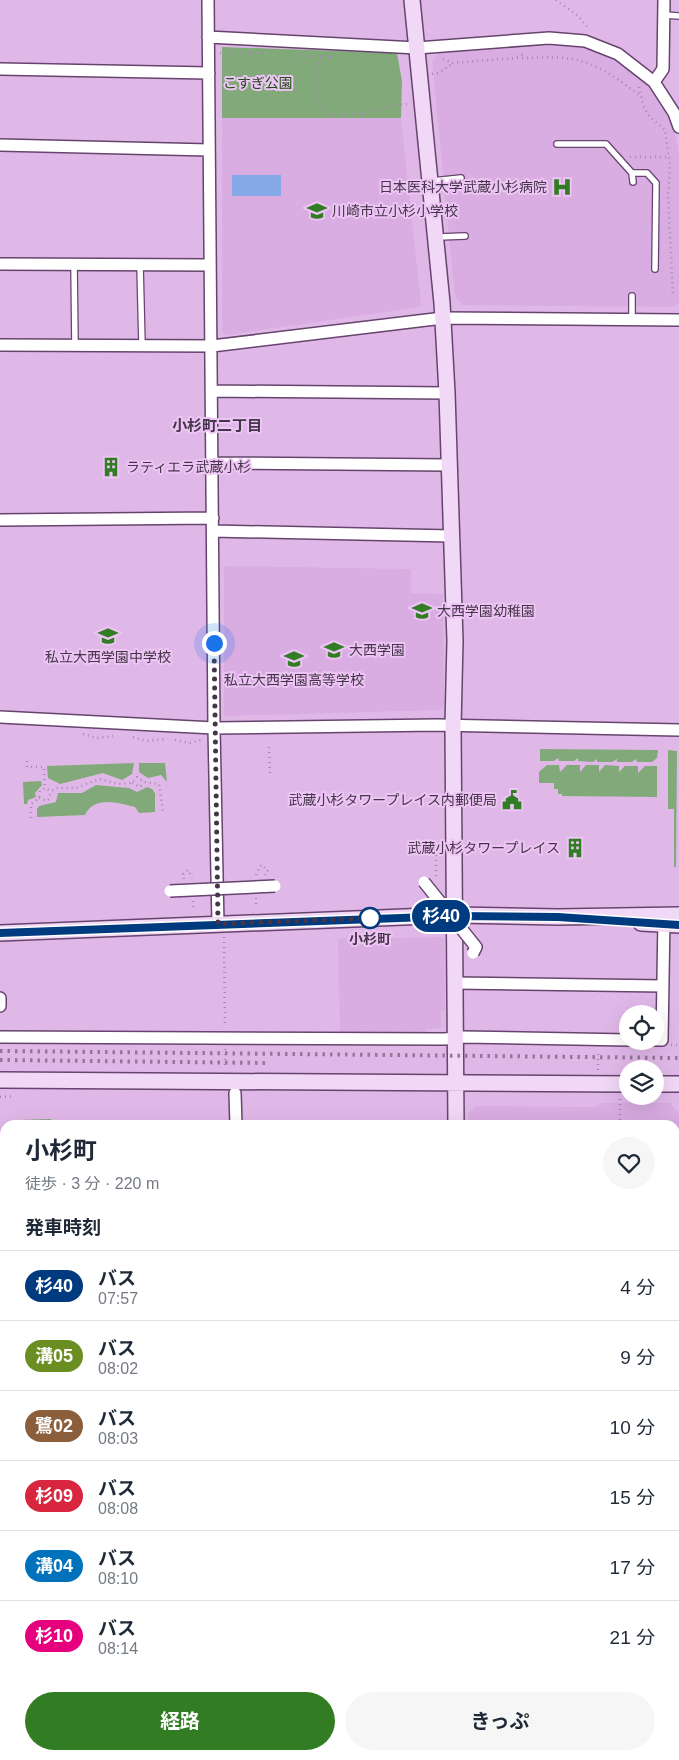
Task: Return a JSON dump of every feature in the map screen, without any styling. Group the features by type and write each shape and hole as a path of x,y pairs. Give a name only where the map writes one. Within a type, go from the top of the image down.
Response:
{"street":[{"path":"208,0 214,728 221,931"},
{"path":"412,0 436,237 447,393 455,641 453,726 453,1039 456,1120"},
{"path":"654,82 663,69 664,0"},
{"path":"208,37 417,48 570,38 600,46 618,54 654,82 677,112 679,127"},
{"path":"0,69 209,73"},
{"path":"0,145 209,150"},
{"path":"0,264 210,265"},
{"path":"0,345 212,346 443,318 679,320"},
{"path":"211,391 447,393"},
{"path":"212,462 448,465"},
{"path":"0,520 213,518"},
{"path":"213,531 452,536"},
{"path":"0,717 214,728 453,726 679,730"},
{"path":"424,882 430,895 475,944"},
{"path":"170,891 275,886"},
{"path":"0,933 221,931 454,916 671,920 663,986 663,1005"},
{"path":"454,982 663,986"},
{"path":"0,998 0,1006"},
{"path":"0,1037 453,1039 462,1037 619,1040"},
{"path":"0,1080 455,1083 619,1091"},
{"path":"664,1084 679,1084"},
{"path":"235,1093 236,1120"}],"lane":[{"path":"664,16 679,16"},
{"path":"557,144 606,144 632,173 633,182"},
{"path":"632,173 648,173 656,184 654,269"},
{"path":"430,181 461,178"},
{"path":"436,237 465,236"},
{"path":"74,264 75,346"},
{"path":"140,265 142,346"},
{"path":"632,296 632,320"}],"path":[{"path":"556,0 578,16 600,46"},
{"path":"514,58 530,52"},
{"path":"320,58 315,76 316,98 327,115 359,114 394,105 409,104"},
{"path":"438,58 453,63 514,58 559,58 585,62 617,78 642,97"},
{"path":"431,74 439,73 453,63"},
{"path":"635,81 641,90 643,105 649,116 665,130 669,158 668,196 673,296"},
{"path":"624,157 669,158"},
{"path":"269,747 270,776"},
{"path":"26,761 27,767 44,767 45,788"},
{"path":"132,783 137,777 144,782 159,784 163,812"},
{"path":"39,798 46,801 49,799 51,791 56,788 76,788 99,779 118,784 132,783 140,787 144,782"},
{"path":"45,788 51,791"},
{"path":"31,818 31,804 39,798 40,791 45,788"},
{"path":"221,931 225,1073"},
{"path":"598,1040 598,1068"},
{"path":"621,1120 622,1105"}],"shaded area":[{"name":"日本医科大学武蔵小杉病院","path":"562,45 592,50 622,63 652,89 665,110 675,133 679,154 679,302 674,307 463,305 455,297 432,61 439,53"},
{"name":"川崎市立小杉小学校","path":"222,118 401,118 420,307 227,335 222,333"},
{"name":"大西学園","path":"224,566 411,569 411,593 443,594 444,705 440,710 224,716"},
{"path":"444,937 445,1011 441,1011 441,1028 427,1029 427,1034 340,1034 338,939"},
{"path":"603,1103 664,1105 664,1103 670,1103 679,1113 679,1120 469,1120 468,1113 475,1106 593,1107"}],"green space":[{"name":"こすぎ公園","path":"222,47 397,53 402,81 401,118 222,118"},
{"path":"540,749 658,750 657,758 652,762 637,762 636,759 632,762 617,762 617,759 612,762 597,762 597,759 593,762 578,761 578,758 574,761 559,761 558,758 554,761 540,761"},
{"path":"668,750 677,751 676,867 674,867 674,809 668,809"},
{"path":"134,763 132,774 122,780 103,773 60,784 48,778 47,766"},
{"path":"139,763 165,763 167,782 161,775 148,778 139,772"},
{"path":"547,765 559,765 560,772 567,765 580,765 580,772 586,765 599,765 599,772 605,765 619,766 619,772 625,766 638,766 638,773 645,766 657,766 657,797 562,796 562,794 558,794 558,789 554,789 554,783 539,783 539,772"},
{"path":"41,781 42,785 35,793 36,797 28,800 27,804 24,804 23,782"},
{"path":"96,785 129,788 137,792 147,787 152,789 155,793 155,812 139,813 135,807 107,802 94,805 85,815 37,817 39,806 56,802 58,793 82,793"}],"water":[{"path":"232,175 281,175 281,196 232,196"}],"railway":[{"path":"0,1051 679,1058"},
{"path":"0,1060 267,1063"}],"bus line":[{"name":"杉40","path":"0,933 454,916 558,917 679,925"}],"place":[{"name":"日本医科大学武蔵小杉病院","path":"562,187"},
{"name":"川崎市立小杉小学校","path":"317,211"},
{"name":"ラティエラ武蔵小杉","path":"111,467"},
{"name":"大西学園幼稚園","path":"422,611"},
{"name":"私立大西学園中学校","path":"108,636"},
{"name":"大西学園","path":"334,650"},
{"name":"私立大西学園高等学校","path":"294,659"},
{"name":"武蔵小杉タワープレイス内郵便局","path":"512,800"},
{"name":"武蔵小杉タワープレイス","path":"575,848"},
{"name":"小杉町","path":"370,918"}],"district":[{"name":"小杉町二丁目","path":"217,426"}],"route":[{"path":"214,643 218,924 376,918 370,918"}]}
